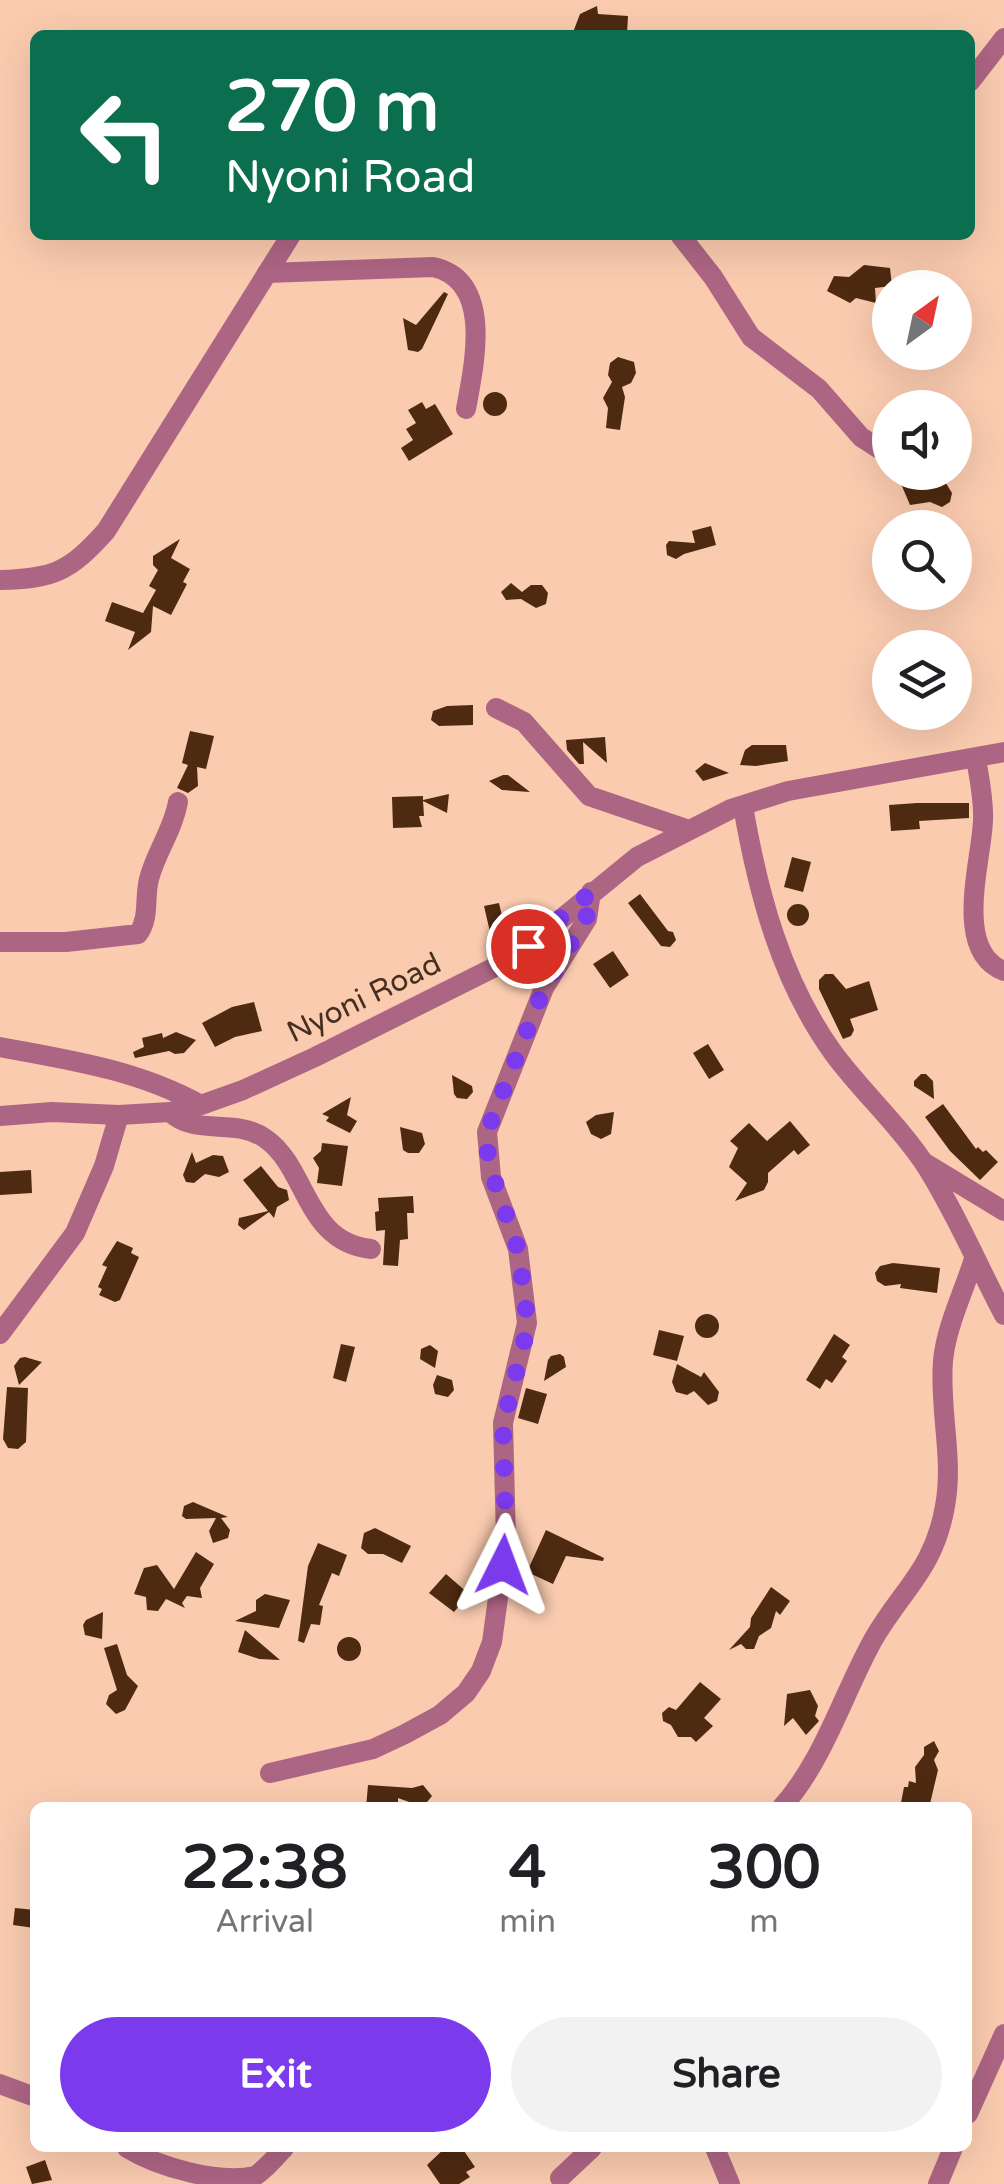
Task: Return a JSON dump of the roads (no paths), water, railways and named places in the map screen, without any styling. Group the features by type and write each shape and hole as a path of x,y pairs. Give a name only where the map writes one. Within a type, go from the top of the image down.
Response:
{"street":[{"path":"975,76 1004,38"},
{"path":"0,580 53,576 87,552 106,531 288,240"},
{"path":"684,240 713,276 751,337 819,389 872,444"},
{"path":"267,273 433,267 447,270 458,278 474,310 474,365 466,410"},
{"path":"496,708 524,722 589,796 688,830"},
{"name":"Nyoni Road","path":"0,1116 170,1112 243,1090 499,965 637,857 742,806 788,791 1004,752"},
{"path":"976,758 983,820 973,888 974,908 984,956 993,967 1004,971"},
{"path":"0,942 66,942 138,934 146,922 148,882 175,820 178,802"},
{"path":"742,806 758,883 798,994 834,1053 923,1162 1004,1314"},
{"path":"270,1773 373,1748 440,1715 466,1694 481,1672 492,1642 506,1540 503,1424 526,1323 518,1249 492,1177 487,1132 544,988 586,919 591,892"},
{"path":"0,1046 105,1067 160,1084 201,1104"},
{"path":"170,1112 185,1124 237,1126 267,1139 287,1163 326,1226 350,1244 371,1249"},
{"path":"0,1334 76,1233 104,1166 119,1116"},
{"path":"923,1162 1004,1211"},
{"path":"786,1802 812,1765 875,1637 925,1567 941,1527 949,1454 944,1357 974,1259"},
{"path":"972,2105 1004,2034"},
{"path":"0,2084 30,2095"},
{"path":"133,2152 158,2166 220,2182 254,2176 280,2152"},
{"path":"560,2178 588,2152"},
{"path":"717,2152 730,2184"},
{"path":"938,2184 951,2152"}]}
